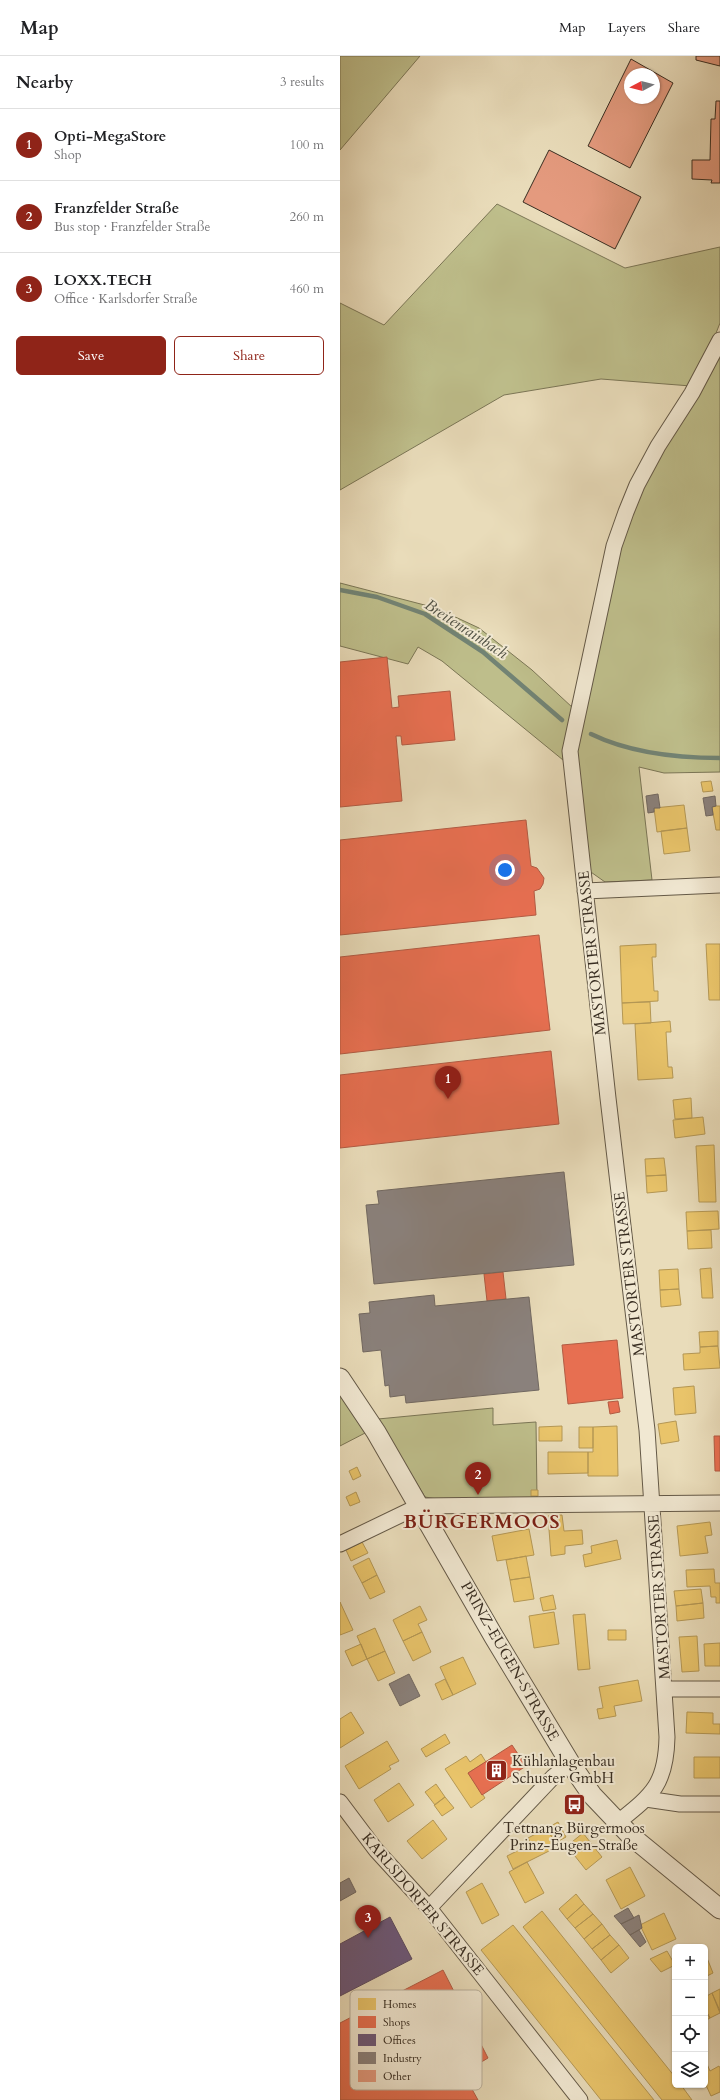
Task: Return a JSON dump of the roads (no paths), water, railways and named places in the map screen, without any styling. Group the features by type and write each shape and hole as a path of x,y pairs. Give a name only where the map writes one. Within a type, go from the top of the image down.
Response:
{"street":[{"name":"MASTORTER STRASSE","path":"617,1823 646,1799 658,1784 667,1759 665,1689 647,1430 570,756 571,743 614,546 626,512 637,485 658,446 692,393 720,340"},
{"path":"585,891 720,885"},
{"name":"PRINZ-EUGEN-STRASSE","path":"340,1378 376,1432 570,1763 592,1795 617,1823 720,1909"},
{"path":"340,1544 418,1506 653,1505 720,1503"},
{"path":"665,1689 720,1689"},
{"path":"429,1908 553,1776 570,1763"},
{"path":"646,1799 680,1804 720,1804"},
{"name":"KARLSDORFER STRASSE","path":"340,1802 376,1850 429,1908 580,2100"}],"waterway":[{"name":"Breitenrainbach","path":"340,590 377,597 425,614 483,652 562,720"},
{"name":"Breitenrainbach","path":"591,734 622,746 654,753 687,757 720,758"}],"place":[{"name":"Opti-MegaStore","path":"448,1099"},
{"name":"Franzfelder Straße","path":"478,1495"},
{"name":"Kühlanlagenbau Schuster GmbH","path":"497,1770"},
{"name":"Tettnang Bürgermoos Prinz-Eugen-Straße","path":"574,1805"},
{"name":"LOXX.TECH","path":"368,1938"}],"district":[{"name":"BÜRGERMOOS","path":"482,1522"}]}
